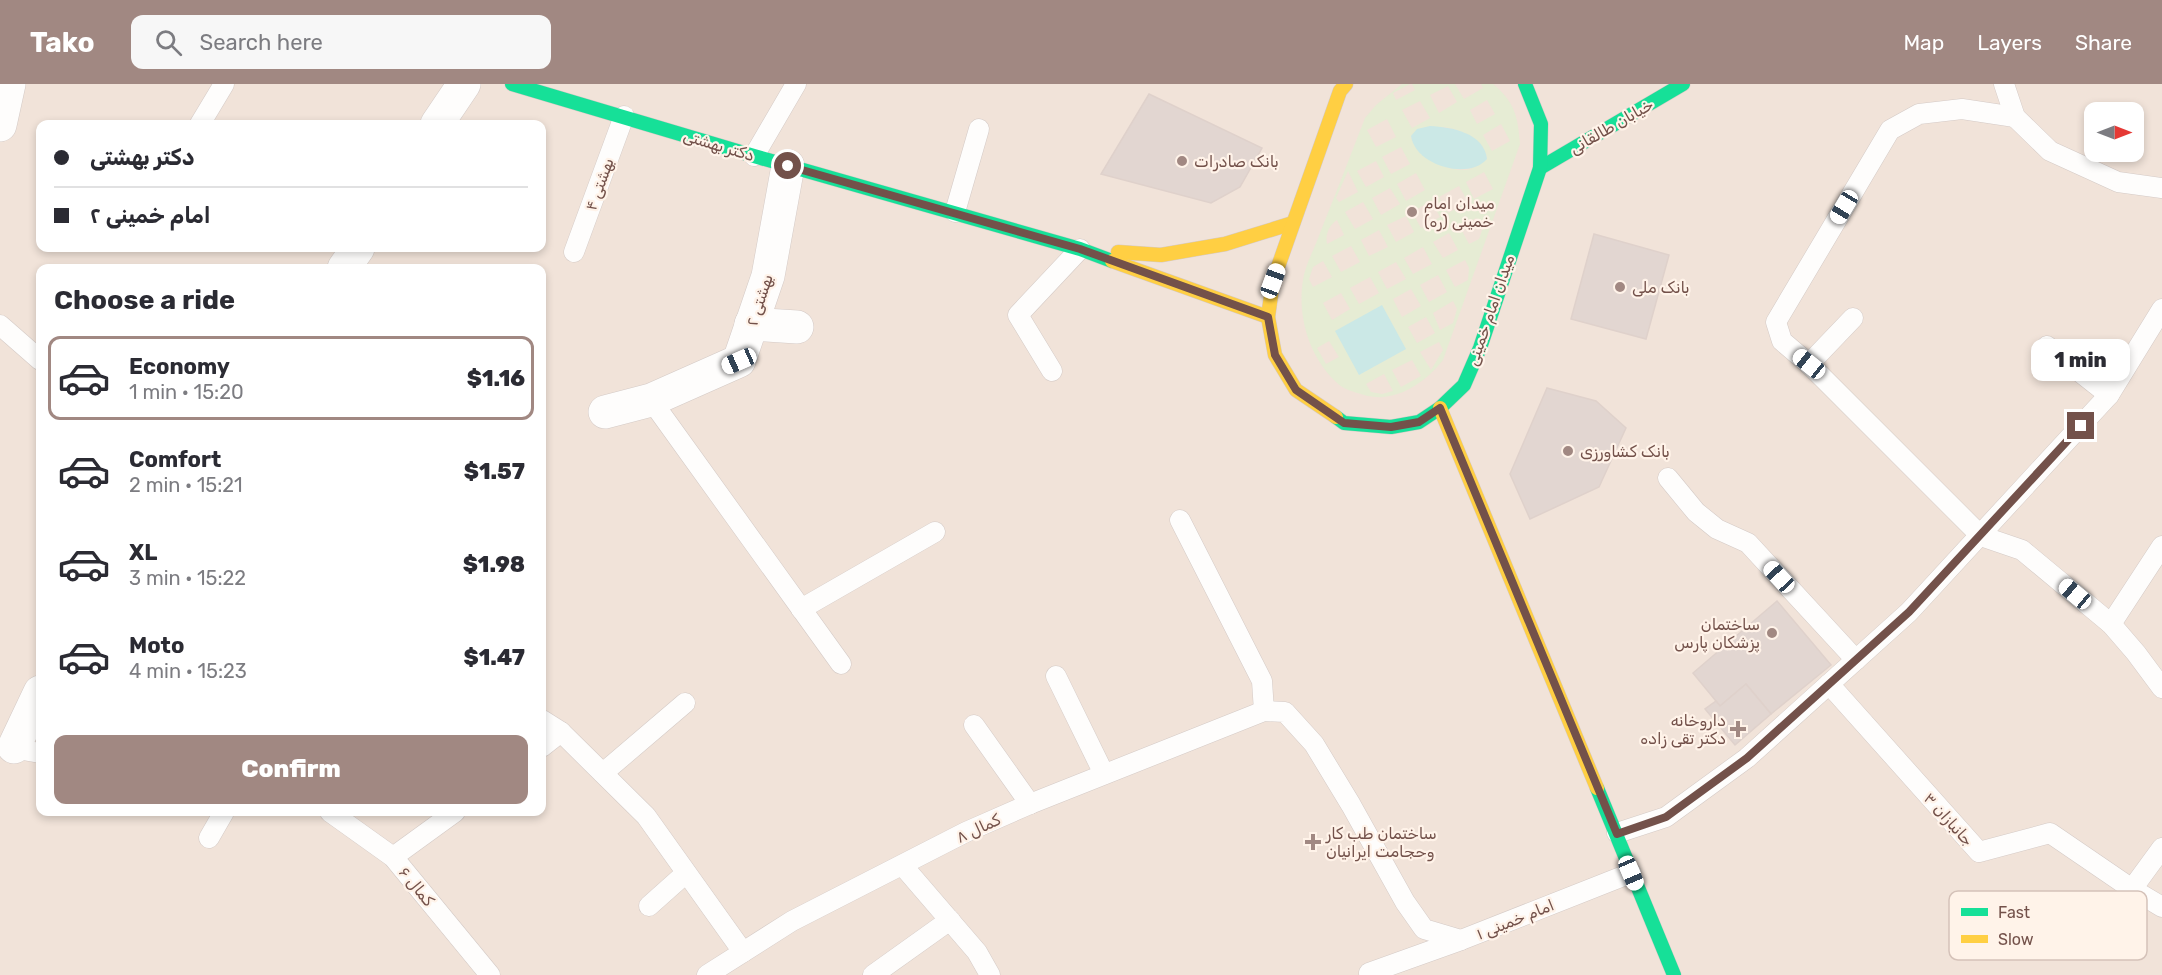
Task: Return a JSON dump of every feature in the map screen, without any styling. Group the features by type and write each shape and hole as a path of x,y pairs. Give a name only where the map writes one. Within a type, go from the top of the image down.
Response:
{"main road":[{"name":"دکتر بهشتی","path":"512,84 1080,249 1268,317"},
{"name":"میدان امام خمینی","path":"1343,86 1273,281 1268,317 1275,355 1296,390 1344,423 1391,427 1419,422 1440,408 1464,385 1480,348 1540,168 1541,124 1525,84"},
{"name":"خیابان طالقانی","path":"1540,168 1683,84"},
{"path":"1080,249 1161,255 1225,244 1293,223"},
{"path":"1440,408 1674,975"}],"street":[{"path":"0,124 9,84"},
{"path":"440,120 464,84"},
{"name":"بهشتی ۲","path":"605,412 651,400 739,361 768,276 788,166"},
{"path":"751,324 797,327"},
{"path":"18,749 36,703"}],"lane":[{"path":"202,120 224,84"},
{"path":"754,156 796,84"},
{"path":"2004,84 2015,117 2050,151 2118,182 2162,188"},
{"path":"2015,117 1962,109 1919,114 1890,130 1776,322 1782,341 1809,364 1981,536 2022,550 2111,624 2162,688"},
{"name":"بهشتی ۴","path":"574,252 624,116"},
{"path":"955,212 979,129"},
{"path":"1052,371 1018,315 1080,249"},
{"path":"1617,834 1666,817 1747,758 1909,612 2109,395 2162,309"},
{"path":"1809,364 1852,318"},
{"path":"0,325 36,356"},
{"path":"2047,346 2109,395"},
{"path":"651,400 841,664"},
{"path":"1668,478 1696,512 1717,529 1748,543 1856,660"},
{"path":"1180,520 1262,681 1264,711"},
{"path":"801,609 935,532"},
{"path":"2111,624 2162,546"},
{"path":"1056,676 1104,774"},
{"name":"جانبازان ۳","path":"1829,684 1979,852 2050,834 2132,890"},
{"path":"603,773 685,703"},
{"name":"کمال ۸","path":"707,975 792,921 966,832 1030,804 1264,711"},
{"name":"امام خمینی ۱","path":"1264,711 1285,712 1314,744 1405,902 1424,929 1461,940 1631,873"},
{"path":"546,723 561,732 646,816 742,952"},
{"path":"974,725 1030,804"},
{"path":"546,744 561,732"},
{"path":"208,838 222,816"},
{"name":"کمال ۶","path":"336,816 393,857 490,975"},
{"path":"393,857 449,816"},
{"path":"2132,890 2162,848"},
{"path":"903,866 977,952 990,975"},
{"path":"649,906 686,873"},
{"name":"جانبازان ۳","path":"2147,898 2162,907"},
{"path":"873,975 950,920"},
{"path":"1369,973 1461,940"}],"shaded area":[{"path":"0,84 2162,84 2162,975 0,975"}],"green space":[{"name":"میدان امام خمینی (ره)","path":"1402,84 1410,84 1393,93 1396,100 1415,90 1412,84 1455,84 1464,99 1483,88 1481,84 1493,84 1511,104 1518,126 1520,144 1443,360 1418,384 1387,397 1364,395 1338,384 1318,360 1312,348 1302,307 1304,274 1308,262 1365,118 1376,105","holes":["1448,86 1457,102 1439,113 1430,95","1487,100 1495,114 1477,124 1470,110","1420,101 1430,118 1412,128 1402,110","1387,119 1396,137 1376,147 1367,130","1501,124 1510,141 1492,151 1483,135","1444,127 1458,130 1477,141 1482,146 1487,159 1470,169 1462,170 1443,166 1426,157 1411,136","1401,147 1410,164 1391,174 1382,157","1376,161 1384,177 1366,187 1357,171","1348,171 1358,192 1339,202 1336,198","1484,172 1493,189 1474,199 1466,182","1416,173 1425,190 1406,201 1397,184","1459,186 1468,202 1448,213 1439,197","1390,188 1400,204 1381,215 1372,198","1431,201 1440,217 1421,228 1412,212","1363,202 1373,219 1355,229 1345,212","1406,216 1414,232 1396,242 1387,225","1476,218 1484,225 1479,239 1469,244 1460,227","1337,220 1344,235 1327,244 1328,230","1379,230 1388,247 1369,256 1361,240","1449,233 1458,250 1443,258 1433,242","1351,246 1360,262 1341,272 1332,256","1423,247 1432,264 1413,274 1404,258","1465,260 1469,268 1468,280 1455,287 1446,270","1323,261 1332,277 1313,287 1309,279 1313,267","1396,262 1406,279 1387,289 1378,272","1438,275 1447,292 1429,302 1420,285","1370,277 1379,293 1359,304 1350,288","1411,289 1421,306 1402,317 1393,299","1341,293 1350,309 1332,320 1323,303","1453,301 1457,309 1453,323 1440,330 1433,313","1426,317 1435,333 1417,343 1408,327","1329,341 1339,357 1326,364 1317,348","1439,342 1443,350 1431,370 1420,352","1412,360 1421,376 1401,387 1392,370","1384,374 1393,391 1382,394 1371,392 1366,384"]}],"water":[{"path":"1430,126 1457,130 1473,137 1485,150 1487,159 1478,166 1468,169 1443,167 1432,162 1422,155 1411,136 1417,129"},
{"path":"1382,305 1406,349 1359,375 1335,331"}],"building":[{"name":"بانک صادرات","path":"1149,94 1262,148 1240,187 1211,203 1101,174"},
{"name":"بانک ملی","path":"1594,234 1669,255 1646,339 1571,319"},
{"name":"بانک کشاورزی","path":"1547,388 1596,401 1626,428 1599,487 1530,519 1510,474"},
{"name":"ساختمان پزشکان پارس","path":"1777,601 1831,665 1771,714 1746,684 1720,706 1693,673"},
{"name":"داروخانه دکتر تقی زاده","path":"1746,684 1771,714 1735,745 1705,709 1716,701 1720,706"}],"traffic: fast":[{"path":"512,84 1080,249 1112,261"},
{"path":"1336,417 1344,423 1391,427 1419,422 1440,408 1464,385 1480,348 1540,168 1541,124 1525,84"},
{"path":"1540,168 1683,84"},
{"path":"1597,788 1674,975"}],"traffic: slow":[{"path":"1336,417 1296,390 1275,355 1268,317 1273,281 1340,91 1346,84"},
{"path":"1118,252 1161,255 1225,244 1293,223"},
{"path":"1112,261 1268,317"},
{"path":"1440,408 1597,788"}],"place":[{"name":"بانک صادرات","path":"1182,161"},
{"name":"میدان امام خمینی (ره)","path":"1412,212"},
{"name":"بانک ملی","path":"1620,287"},
{"name":"بانک کشاورزی","path":"1568,451"},
{"name":"ساختمان پزشکان پارس","path":"1772,633"},
{"name":"داروخانه دکتر تقی زاده","path":"1738,729"},
{"name":"ساختمان طب کار و‌حجامت ایرانیان","path":"1313,842"}],"route":[{"path":"788,166 1080,249 1268,317 1275,355 1296,390 1344,423 1391,427 1419,422 1440,408 1617,834 1666,817 1747,758 1909,612 2081,426"}]}
